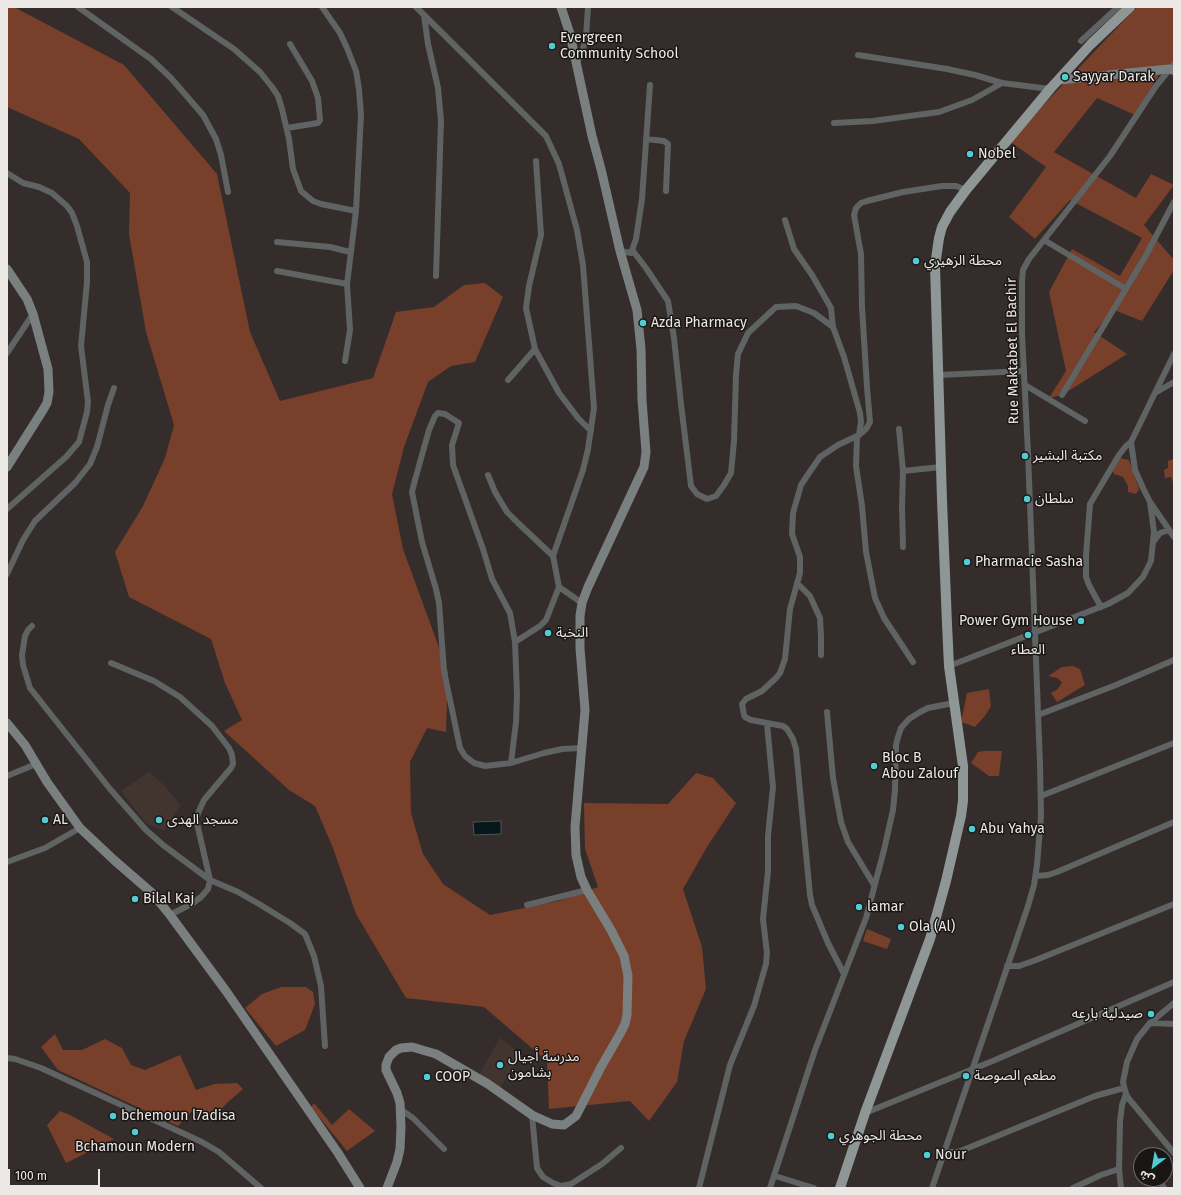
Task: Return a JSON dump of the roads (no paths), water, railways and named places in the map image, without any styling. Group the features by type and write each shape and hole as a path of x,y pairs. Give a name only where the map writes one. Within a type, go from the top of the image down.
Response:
{"main road":[{"path":"840,1188 865,1113 928,946 942,900 959,828 963,801 964,784 960,742 949,666 941,467 935,266 942,227 950,212 966,190 1050,89 1091,44 1130,7"}],"street":[{"path":"78,7 151,59 171,78 202,115 216,139 222,160 228,192"},
{"path":"172,7 234,49 260,72 278,96 287,128 293,169 301,191 313,201 321,204 356,211"},
{"path":"322,7 340,33 347,48 356,71 359,89 361,122 356,211 346,284 350,330 345,361"},
{"path":"416,7 546,136 559,164 577,230 583,265 594,408 591,430 583,470 553,556 559,587 546,620 540,626 515,642"},
{"path":"386,1187 397,1162 400,1149 400,1109 397,1093 386,1070 389,1057 396,1050 406,1047 436,1054 488,1084 532,1115 545,1121 564,1125 576,1116 625,1024 629,1007 627,967 624,956 612,930 587,890 579,867 575,838 575,812 585,710 579,626 582,603 607,546 637,485 646,458 639,325 637,310 620,251 592,136 577,62 566,18 561,7"},
{"path":"577,62 582,53 586,37 588,7"},
{"path":"1091,44 1081,41 1118,7"},
{"path":"424,15 428,44 438,88 440,114 441,138 436,276"},
{"path":"287,128 318,123 320,120 318,98 312,81 290,44"},
{"path":"858,55 947,69 1002,83 1050,89"},
{"path":"1059,80 1172,68"},
{"name":"Rue Maktabet El Bachir","path":"932,1188 1028,906 1036,876 1041,796 1022,333 1022,281 1024,270 1029,258 1110,156 1156,86 1172,68"},
{"path":"834,123 873,121 939,112 972,100 1002,83"},
{"path":"620,251 631,254 636,239 642,199 650,84"},
{"path":"646,139 664,141 668,144 666,191"},
{"path":"536,162 541,235 529,286 526,308 535,349 559,393 578,418 591,430"},
{"path":"7,173 23,183 39,187 52,193 67,206 72,213 77,226 87,262 87,282 81,346 88,402 87,412 79,442 66,457 7,509"},
{"path":"844,974 828,944 812,905 796,748 787,729 778,725 768,724 744,716 742,704 746,699 762,691 780,673 785,659 790,609 801,564 792,534 792,520 801,485 820,458 838,445 858,436 866,429 870,422 866,387 861,254 854,215 856,208 861,203 903,192 942,186 956,186 966,190"},
{"path":"1062,395 1145,257 1174,202"},
{"path":"785,220 794,249 812,275 831,308 833,327 844,357 860,413 861,422 858,436 856,466 862,506 866,552 875,598 884,618 913,662"},
{"path":"1044,240 1126,289"},
{"path":"277,242 330,247 350,252"},
{"path":"633,251 668,301 674,338 691,486 697,494 707,499 716,496 730,473 734,441 738,354 748,333 776,308 796,306 814,313 833,327"},
{"path":"7,269 27,299 33,314 48,369 49,392 47,403 7,467"},
{"path":"277,271 346,284"},
{"path":"7,353 33,314"},
{"path":"508,380 535,349"},
{"path":"1101,607 1086,577 1090,504 1119,454 1131,442 1174,354"},
{"path":"939,375 1024,371"},
{"path":"1155,393 1174,382"},
{"path":"1025,385 1084,421"},
{"path":"7,574 23,540 35,521 75,483 90,464 97,447 114,388"},
{"path":"511,764 516,722 517,695 515,642 510,613 492,579 453,465 452,445 459,423 445,414 438,413 435,416 429,430 412,492 422,542 439,603 444,671 457,740 460,748 465,756 474,763 485,766 511,764 544,753 562,749 581,748"},
{"path":"899,429 902,471 903,547"},
{"path":"1131,442 1135,470 1150,502 1174,537"},
{"path":"902,471 941,467"},
{"path":"488,475 495,492 507,512 553,556"},
{"path":"949,666 1101,607 1128,593 1138,584 1149,566 1154,541 1154,526 1150,502"},
{"path":"1154,541 1160,533 1169,530"},
{"path":"797,583 810,596 820,618 820,655"},
{"path":"559,587 582,603"},
{"path":"32,626 25,636 22,655 24,673 30,688 110,789 146,830 163,845 210,880 238,892 281,917 305,934 314,956 321,986 325,1046"},
{"path":"1038,715 1116,685 1174,660"},
{"path":"112,664 154,681 180,697 212,726 229,748 232,755 231,768 204,800 198,811 196,819 210,880 208,889 201,897 170,915"},
{"path":"770,1188 815,1050 866,918 893,810 896,745 902,728 909,719 928,708 954,703"},
{"path":"827,712 833,778 841,822 848,842 874,885"},
{"path":"7,723 16,732 47,782 80,828 152,893 170,915 235,1003 338,1153 360,1188"},
{"path":"698,1188 728,1071 754,1006 766,964 767,953 763,919 768,871 768,836 774,787 768,724"},
{"path":"1041,796 1174,742"},
{"path":"7,776 36,764"},
{"path":"1036,876 1048,875 1057,872 1174,822"},
{"path":"7,862 45,848 80,828"},
{"path":"527,905 587,890"},
{"path":"1007,966 1019,966 1036,960 1174,904"},
{"path":"865,1113 972,1070 1174,982"},
{"path":"1121,1188 1119,1169 1122,1105 1125,1091 1124,1076 1132,1050 1141,1033 1150,1023 1174,1004"},
{"path":"1150,1023 1174,1024"},
{"path":"7,1058 15,1059 41,1068 202,1142 219,1152 261,1188"},
{"path":"945,1152 957,1152 968,1148 1095,1096 1125,1091"},
{"path":"1125,1091 1133,1105 1174,1153"},
{"path":"400,1109 413,1118 444,1149"},
{"path":"532,1115 537,1168 543,1177 552,1183 561,1186 571,1184 602,1164 621,1148"},
{"path":"1073,1188 1106,1173 1119,1169"},
{"path":"775,1176 814,1188"}],"place":[{"name":"Evergreen Community School","path":"552,46"},
{"name":"Sayyar Darak","path":"1065,77"},
{"name":"Nobel","path":"970,154"},
{"name":"محطة الزهيري","path":"916,261"},
{"name":"Azda Pharmacy","path":"643,323"},
{"name":"مكتبة البشير","path":"1025,456"},
{"name":"سلطان","path":"1027,499"},
{"name":"Pharmacie Sasha","path":"967,562"},
{"name":"Power Gym House","path":"1081,621"},
{"name":"النخبة","path":"548,633"},
{"name":"العطاء","path":"1028,635"},
{"name":"Bloc B Abou Zalouf","path":"874,766"},
{"name":"AL","path":"45,820"},
{"name":"مسجد الهدى","path":"159,820"},
{"name":"Abu Yahya","path":"972,829"},
{"name":"Bilal Kaj","path":"135,899"},
{"name":"lamar","path":"859,907"},
{"name":"Ola (Al)","path":"901,927"},
{"name":"صيدلية بارعه","path":"1151,1014"},
{"name":"مدرسة أجيال بشامون","path":"500,1065"},
{"name":"مطعم الصوصة","path":"966,1076"},
{"name":"COOP","path":"427,1077"},
{"name":"bchemoun l7adisa","path":"113,1116"},
{"name":"Bchamoun Modern","path":"135,1132"},
{"name":"محطة الجوهري","path":"831,1136"},
{"name":"Nour","path":"927,1155"}]}
